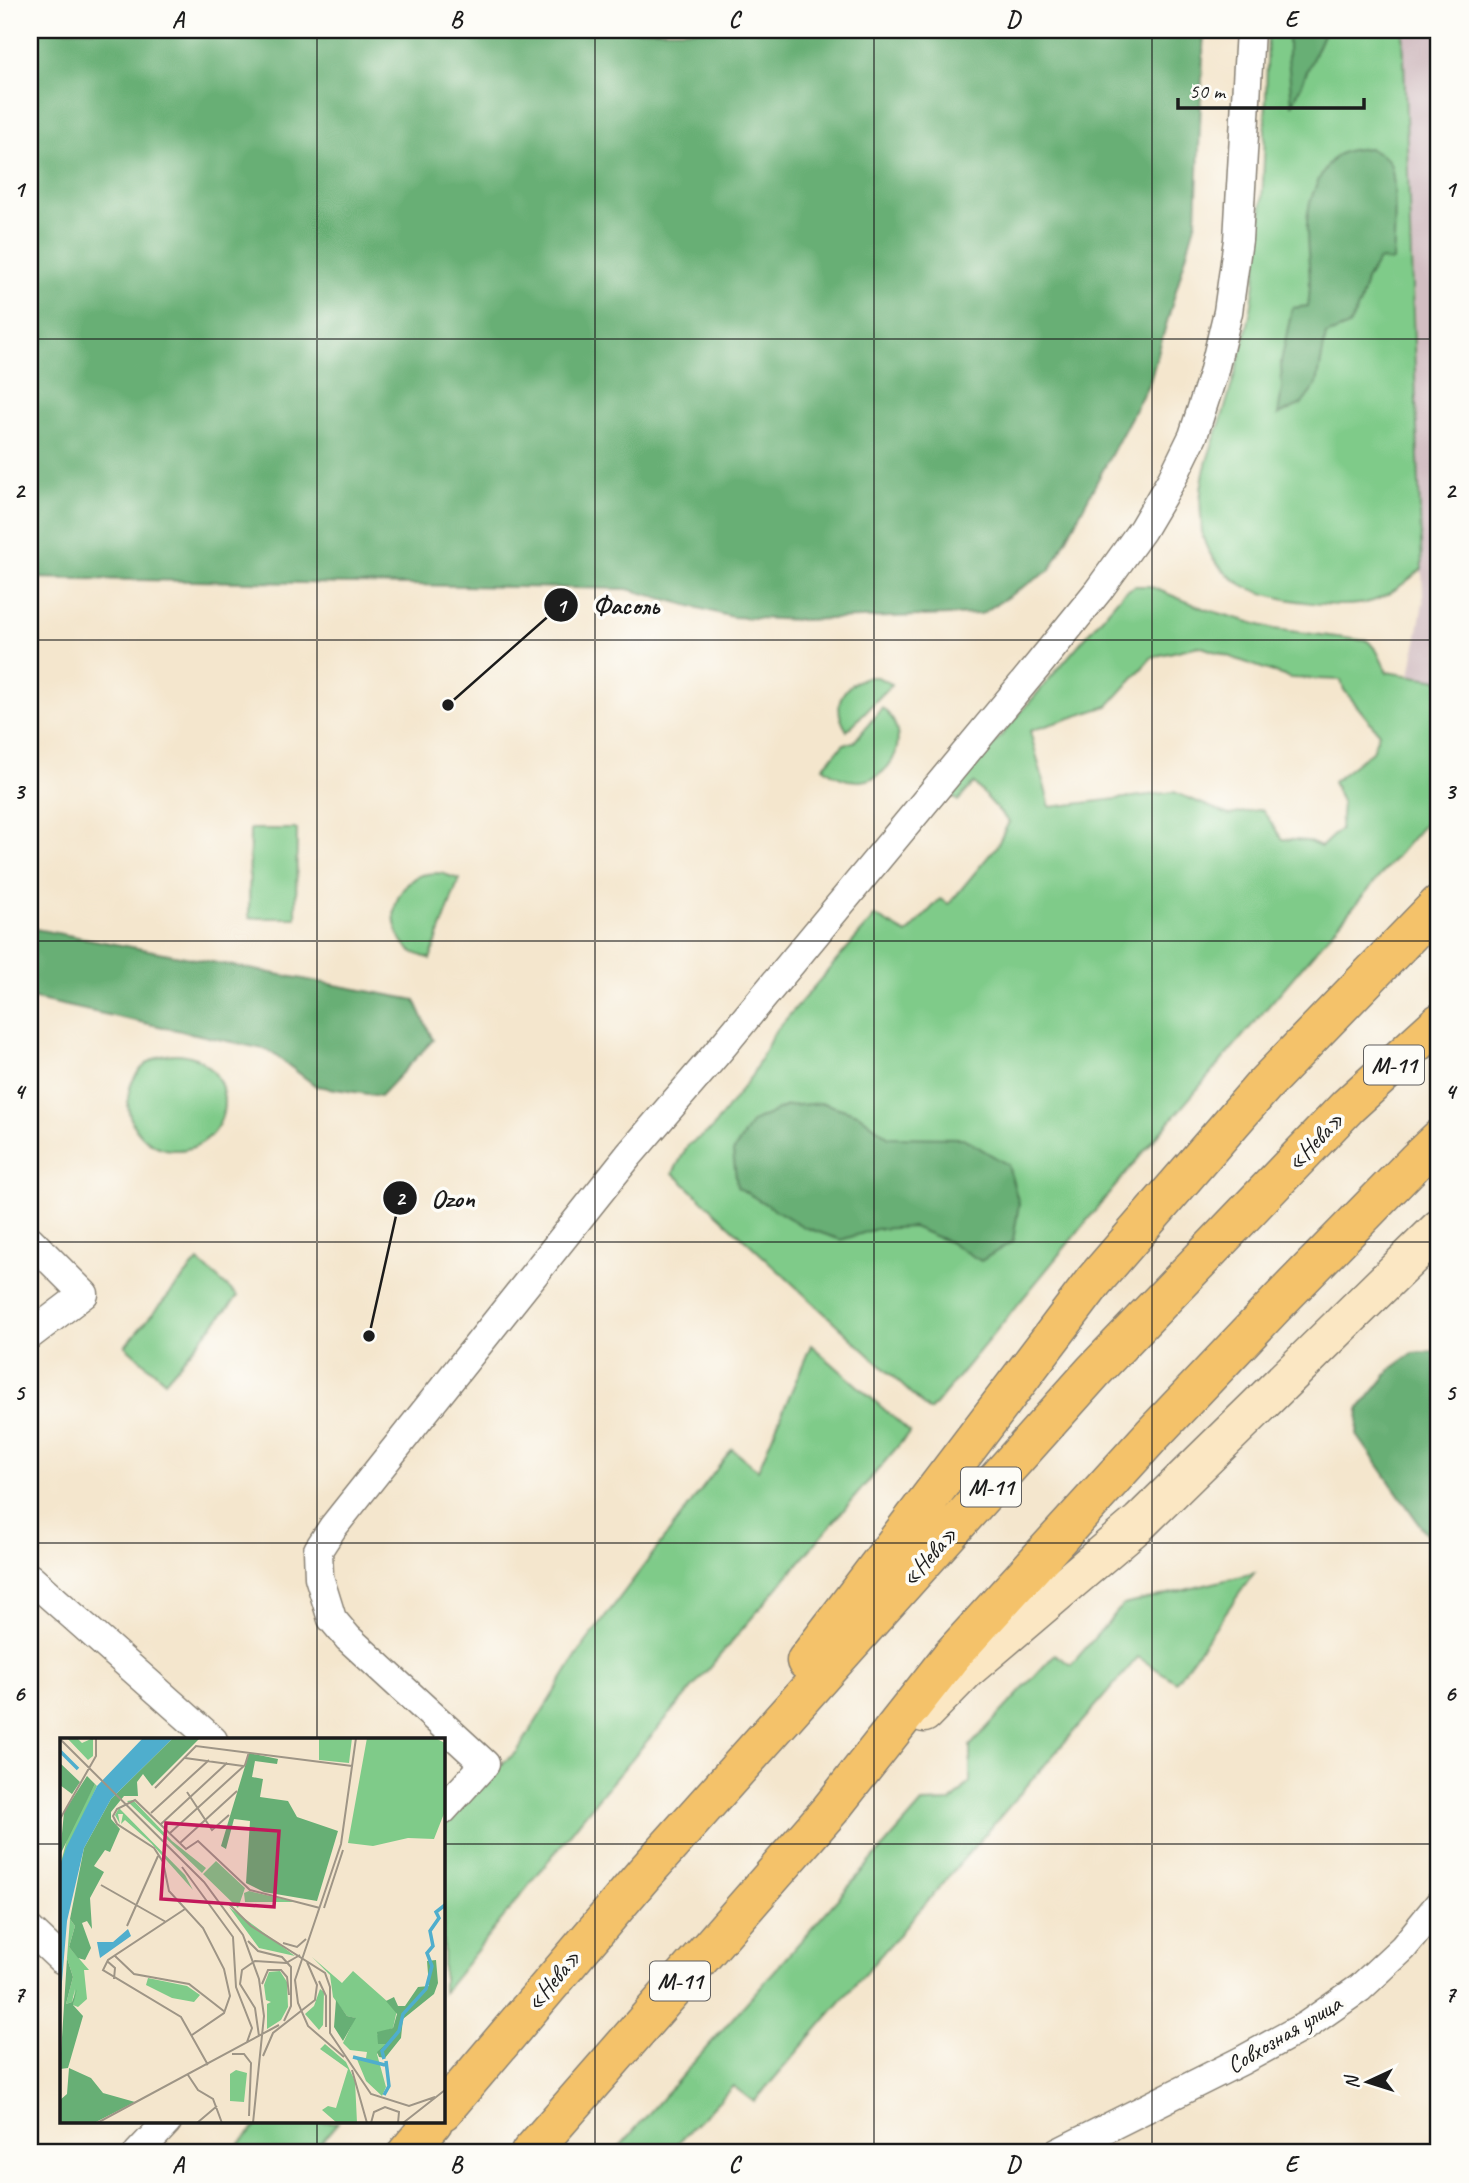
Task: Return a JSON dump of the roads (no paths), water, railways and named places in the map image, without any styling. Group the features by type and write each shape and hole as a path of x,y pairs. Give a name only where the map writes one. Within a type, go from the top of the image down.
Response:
{"highway":[{"path":"643,1875 1094,1282 1264,1085 1439,904"},
{"name":"«Нева»","path":"444,2110 643,1875 1093,1372 1348,1106 1439,1023"},
{"name":"М-11","path":"530,2153 830,1810 952,1654 1153,1434 1439,1139"},
{"path":"407,2153 431,2124"}],"street":[{"path":"444,1809 485,1764 348,1638 332,1619 319,1577 318,1550 333,1527 629,1155 717,1054 1040,664 1142,530 1193,436 1213,374 1228,312 1238,240 1250,30"},
{"path":"830,1810 966,1670 1140,1522 1439,1229"},
{"path":"30,1240 84,1294 30,1335"},
{"path":"30,1578 210,1738"},
{"name":"Совхозная улица","path":"1057,2153 1241,2062 1307,2025 1360,1988 1394,1956 1439,1904"},
{"path":"30,1930 60,1958"},
{"path":"138,2153 165,2124"}],"place":[{"name":"Фасоль","path":"448,705"},
{"name":"Ozon","path":"369,1336"}]}
